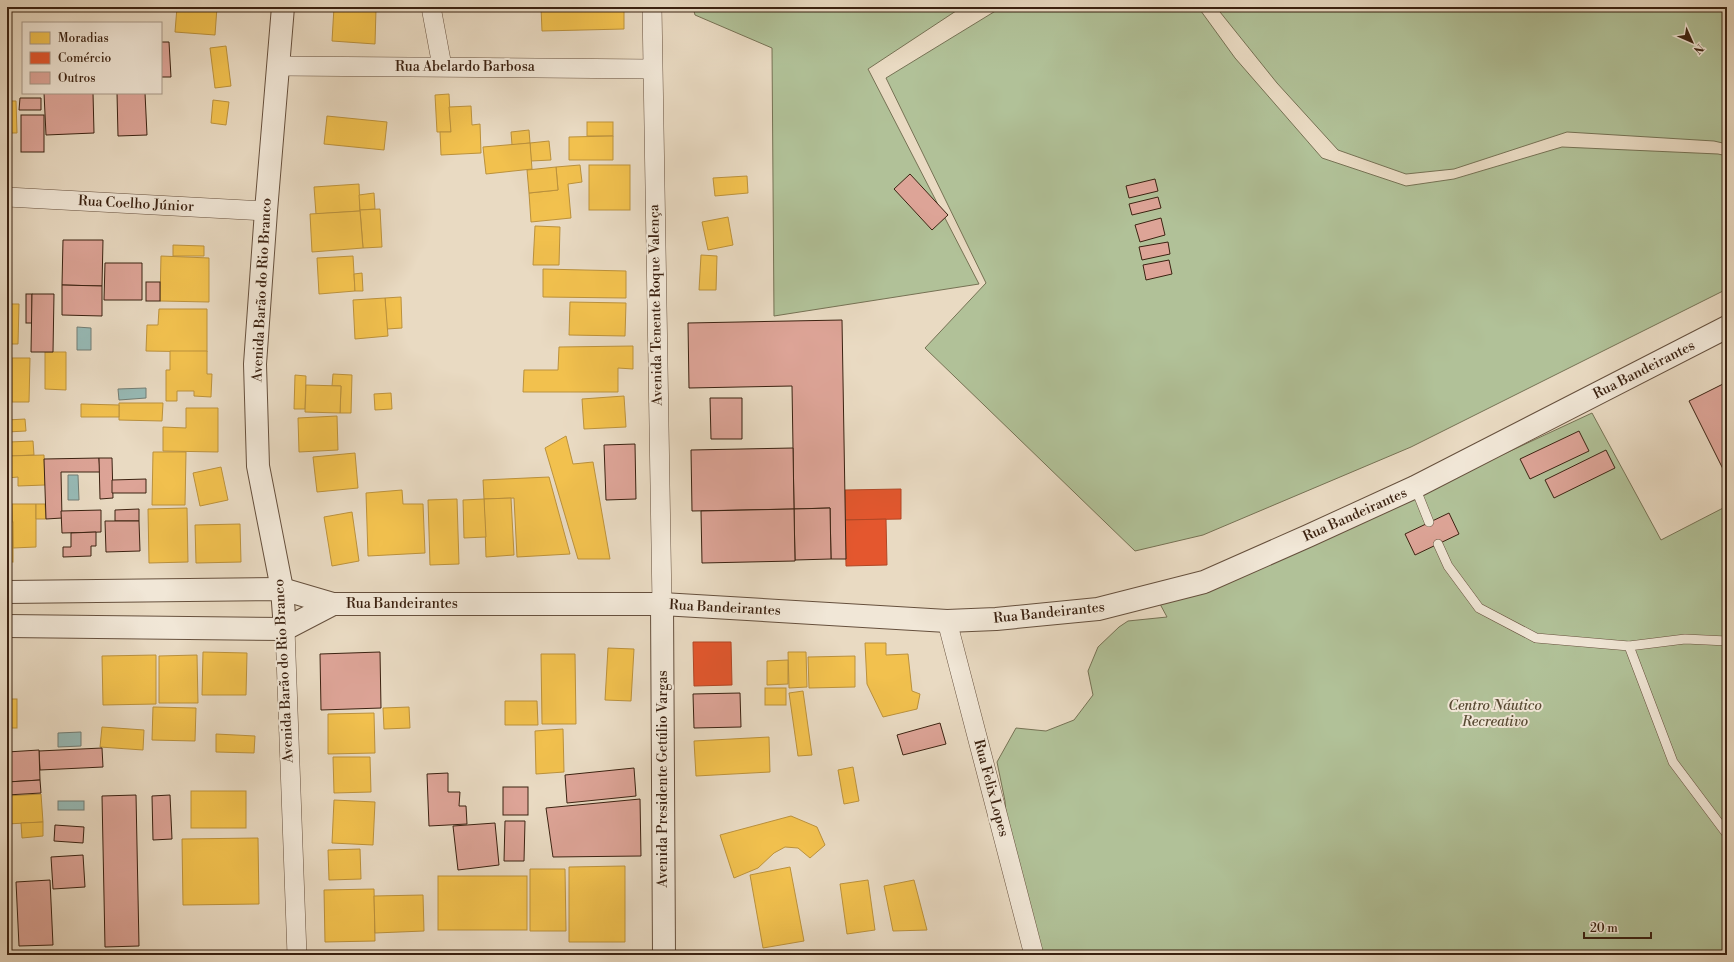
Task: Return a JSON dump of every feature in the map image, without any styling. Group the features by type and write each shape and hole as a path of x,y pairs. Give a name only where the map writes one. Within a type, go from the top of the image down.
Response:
{"street":[{"name":"Avenida Barão do Rio Branco","path":"283,7 255,364 258,466 282,589 285,629 296,955"},
{"path":"431,7 442,66"},
{"name":"Avenida Tenente Roque Valença","path":"652,7 662,604"},
{"name":"Rua Abelardo Barbosa","path":"278,66 652,68"},
{"name":"Rua Coelho Júnior","path":"7,197 266,211"},
{"name":"Rua Bandeirantes","path":"7,592 282,589 333,604 662,604 947,621 996,619 1098,610 1204,582 1415,488 1727,327"},
{"name":"Rua Bandeirantes","path":"7,626 285,629 333,604"},
{"name":"Avenida Presidente Getúlio Vargas","path":"662,604 664,955"},
{"name":"Rua Felix Lopes","path":"947,621 1034,955"}],"lane":[{"path":"1415,488 1429,522"},
{"path":"1438,544 1448,566 1479,608 1536,638 1629,646 1685,639 1727,641"},
{"path":"1629,646 1673,762 1727,834"}],"green space":[{"path":"693,7 962,7 868,69 979,284 774,316 772,48 695,15"},
{"path":"1002,7 1198,7 1235,58 1322,158 1406,186 1454,179 1562,147 1718,154 1727,156 1727,289 1411,447 1203,535 1135,551 925,348 986,283 886,78"},
{"path":"1216,7 1727,7 1727,144 1714,141 1567,132 1454,169 1406,174 1338,150 1277,83"},
{"name":"Centro Náutico Recreativo","path":"1592,413 1661,540 1727,506 1727,955 1043,955 1007,826 1005,801 997,762 1016,728 1046,731 1074,720 1093,695 1088,671 1098,647 1119,627 1128,621 1167,617 1160,604 1289,554"}],"water":[{"path":"77,327 91,328 91,350 77,350"},
{"path":"146,388 146,398 119,400 118,389"},
{"path":"68,475 78,475 79,500 68,500"},
{"path":"81,732 81,746 58,747 58,733"},
{"path":"58,801 84,801 84,810 58,810"}],"building: Moradias":[{"path":"177,7 217,7 215,35 175,32"},
{"path":"334,7 376,9 375,44 332,41"},
{"path":"541,7 624,7 624,29 542,31"},
{"path":"226,46 231,86 215,88 210,48"},
{"path":"449,94 451,132 437,132 435,95"},
{"path":"213,100 229,102 226,125 211,123"},
{"path":"7,101 16,101 17,133 7,133"},
{"path":"471,106 472,125 480,124 481,153 441,155 440,132 451,132 449,107"},
{"path":"327,116 387,122 384,150 324,144"},
{"path":"587,122 613,122 613,136 587,136"},
{"path":"529,130 530,143 512,145 511,132"},
{"path":"613,136 613,160 569,160 569,137"},
{"path":"549,141 551,160 531,161 530,143"},
{"path":"530,143 532,169 486,174 483,147"},
{"path":"580,165 582,182 568,184 571,218 531,222 529,193 558,190 556,167"},
{"path":"589,165 630,165 630,210 589,210"},
{"path":"556,167 558,190 529,193 527,170"},
{"path":"747,176 748,193 715,196 713,178"},
{"path":"359,184 360,211 316,214 314,187"},
{"path":"374,193 375,209 360,210 359,195"},
{"path":"380,209 382,247 363,248 360,210"},
{"path":"360,211 363,248 312,252 310,214"},
{"path":"728,217 733,245 708,250 702,222"},
{"path":"535,226 560,227 559,265 533,265"},
{"path":"173,245 204,246 204,256 173,256"},
{"path":"701,255 717,256 716,290 699,290"},
{"path":"161,256 209,258 209,302 160,301"},
{"path":"353,256 355,291 319,294 317,258"},
{"path":"543,269 626,271 626,298 543,297"},
{"path":"362,273 363,291 355,291 354,274"},
{"path":"401,297 402,328 387,329 385,298"},
{"path":"385,298 388,336 355,339 353,300"},
{"path":"570,302 626,303 625,336 569,335"},
{"path":"7,304 19,304 18,344 7,344"},
{"path":"159,309 207,309 207,352 146,351 147,325 158,325"},
{"path":"633,346 633,369 618,368 618,392 523,392 524,370 558,370 559,347"},
{"path":"170,351 207,351 207,374 212,374 211,397 194,396 194,391 177,391 177,401 166,401 166,370 170,370"},
{"path":"45,352 66,352 66,390 45,389"},
{"path":"12,358 30,358 29,402 12,402"},
{"path":"333,374 352,375 351,413 340,413 341,386 332,386"},
{"path":"295,375 306,376 305,409 294,409"},
{"path":"306,385 341,386 340,413 305,412"},
{"path":"391,393 392,409 375,410 374,394"},
{"path":"624,396 626,427 584,429 582,399"},
{"path":"119,403 163,403 162,421 119,420"},
{"path":"81,404 119,405 119,417 81,417"},
{"path":"186,408 218,408 218,452 163,451 163,427 186,428"},
{"path":"337,416 338,450 299,452 298,418"},
{"path":"25,419 26,431 7,432 7,420"},
{"path":"566,436 573,464 593,462 610,559 578,559 545,448"},
{"path":"33,441 34,455 9,456 9,442"},
{"path":"153,452 186,452 185,505 152,505"},
{"path":"355,453 358,488 317,492 313,457"},
{"path":"44,455 45,485 18,486 18,477 7,478 7,456"},
{"path":"221,467 228,500 200,506 193,473"},
{"path":"549,477 570,554 517,557 514,498 484,499 483,480"},
{"path":"402,490 403,504 423,504 425,553 368,556 366,493"},
{"path":"511,498 514,555 486,557 484,499"},
{"path":"457,499 459,564 430,565 428,500"},
{"path":"484,499 486,537 464,538 463,500"},
{"path":"12,504 13,522 7,522 7,505"},
{"path":"12,504 36,504 36,547 13,548"},
{"path":"36,504 45,504 46,519 36,519"},
{"path":"187,508 188,562 149,563 148,509"},
{"path":"352,512 359,561 332,566 324,517"},
{"path":"7,522 13,522 13,562 7,562"},
{"path":"240,524 241,562 196,563 195,525"},
{"path":"865,643 886,643 886,655 908,654 912,691 920,694 917,709 883,717 867,684"},
{"path":"608,648 634,649 631,701 605,700"},
{"path":"203,652 247,653 246,695 202,695"},
{"path":"788,652 806,652 807,687 789,688"},
{"path":"541,654 575,654 576,724 542,724"},
{"path":"156,655 156,704 103,705 102,656"},
{"path":"197,655 198,703 159,703 159,656"},
{"path":"855,656 855,687 809,688 808,657"},
{"path":"788,660 788,684 767,685 767,661"},
{"path":"765,688 786,688 786,705 765,705"},
{"path":"803,691 812,755 798,756 789,693"},
{"path":"7,699 17,699 17,728 7,728"},
{"path":"505,701 537,701 538,725 505,725"},
{"path":"153,707 196,708 195,741 152,740"},
{"path":"409,707 410,728 384,729 383,708"},
{"path":"374,713 375,753 328,754 328,714"},
{"path":"102,727 144,730 143,750 100,747"},
{"path":"563,729 564,772 536,774 535,731"},
{"path":"216,734 255,736 254,753 216,752"},
{"path":"769,737 770,772 696,776 694,741"},
{"path":"333,757 370,757 371,792 334,793"},
{"path":"853,767 859,801 844,804 838,770"},
{"path":"191,791 246,791 246,828 191,828"},
{"path":"41,794 43,822 7,824 7,796"},
{"path":"334,800 375,802 373,845 332,843"},
{"path":"791,816 817,827 825,845 810,858 798,848 785,847 774,853 758,868 734,878 720,835"},
{"path":"43,822 43,836 22,838 21,823"},
{"path":"258,838 259,904 183,905 182,839"},
{"path":"360,849 361,879 329,880 328,850"},
{"path":"625,866 625,942 569,942 569,867"},
{"path":"790,867 804,941 763,948 750,875"},
{"path":"530,869 565,869 566,931 530,931"},
{"path":"438,876 527,876 527,930 438,930"},
{"path":"868,880 875,930 847,934 840,884"},
{"path":"914,880 927,930 893,931 884,886"},
{"path":"374,889 375,941 325,942 324,890"},
{"path":"423,895 424,931 375,933 374,896"}],"building: Comércio":[{"path":"901,489 901,519 845,520 845,490"},
{"path":"886,519 887,565 846,566 845,520"},
{"path":"693,642 731,642 732,685 694,686"}],"building: Outros":[{"path":"162,42 169,42 171,77 162,77"},
{"path":"44,94 93,94 94,133 46,135"},
{"path":"117,94 145,94 147,135 118,136"},
{"path":"20,98 41,98 41,110 19,110"},
{"path":"21,115 44,115 44,152 21,152"},
{"path":"910,174 948,215 932,230 894,189"},
{"path":"1155,179 1158,191 1129,198 1126,186"},
{"path":"1158,197 1161,208 1132,215 1129,204"},
{"path":"1161,218 1165,235 1140,242 1135,225"},
{"path":"63,240 103,240 102,286 62,285"},
{"path":"1168,242 1170,254 1142,260 1139,247"},
{"path":"1169,260 1172,274 1146,280 1143,265"},
{"path":"105,263 142,263 142,300 104,300"},
{"path":"146,282 160,282 160,301 146,301"},
{"path":"62,285 102,286 102,316 62,315"},
{"path":"26,294 32,294 32,323 26,323"},
{"path":"32,294 54,294 53,352 31,352"},
{"path":"842,320 846,559 831,559 830,508 794,509 792,386 689,388 688,323"},
{"path":"1727,382 1727,477 1689,401"},
{"path":"710,398 742,398 742,439 711,439"},
{"path":"1579,431 1589,451 1530,479 1520,459"},
{"path":"635,444 636,499 606,500 604,445"},
{"path":"793,448 794,509 692,511 691,450"},
{"path":"1606,450 1615,468 1554,498 1545,480"},
{"path":"99,458 100,472 61,472 62,518 46,519 44,459"},
{"path":"99,458 112,458 113,498 100,499"},
{"path":"146,479 146,493 112,493 112,480"},
{"path":"830,508 831,559 795,560 794,509"},
{"path":"139,509 139,521 115,521 115,510"},
{"path":"794,509 795,561 702,563 701,511"},
{"path":"101,510 101,532 62,533 61,511"},
{"path":"1449,513 1459,534 1415,555 1405,534"},
{"path":"105,521 139,521 140,551 106,552"},
{"path":"96,532 96,546 91,546 91,556 63,557 63,547 71,547 71,533"},
{"path":"380,652 381,708 321,710 320,654"},
{"path":"740,693 741,727 694,728 693,694"},
{"path":"940,723 946,744 903,755 897,735"},
{"path":"102,748 103,767 40,770 39,751"},
{"path":"39,750 40,780 7,782 7,752"},
{"path":"634,768 636,796 567,803 565,775"},
{"path":"448,773 448,792 460,792 459,806 466,806 467,824 429,826 427,774"},
{"path":"40,780 41,793 7,795 7,782"},
{"path":"503,787 528,787 528,815 503,815"},
{"path":"136,795 139,946 105,947 102,796"},
{"path":"170,795 172,839 153,840 152,796"},
{"path":"640,799 641,856 553,857 546,808"},
{"path":"505,821 525,821 524,861 504,861"},
{"path":"495,823 499,865 458,870 453,826"},
{"path":"55,825 84,827 83,843 54,841"},
{"path":"83,855 85,887 53,889 51,857"},
{"path":"50,880 53,945 19,946 16,882"}]}
